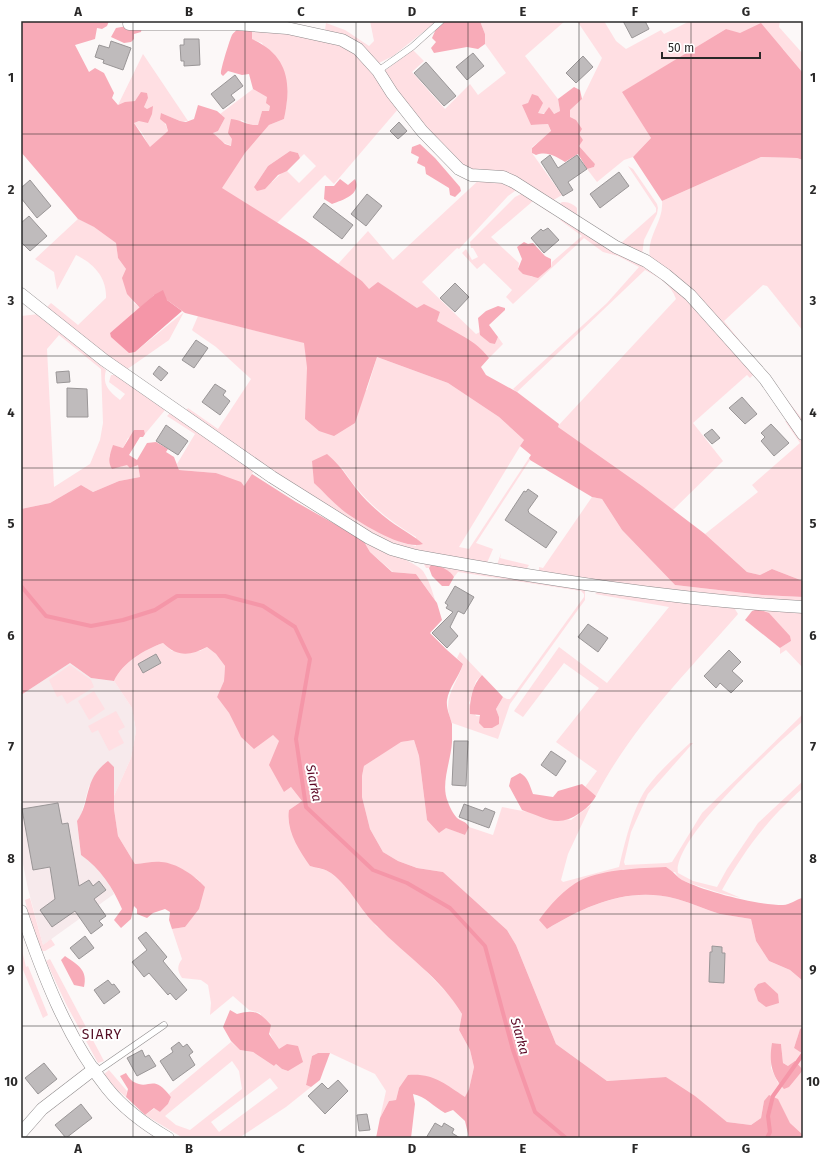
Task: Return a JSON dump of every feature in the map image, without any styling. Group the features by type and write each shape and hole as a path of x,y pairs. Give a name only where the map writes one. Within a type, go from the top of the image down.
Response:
{"street":[{"path":"129,24 236,24 287,28 342,40 358,49 378,71 392,93 418,126 459,169 470,175 503,177 514,182 616,247 646,261 690,295 761,374 803,434"},
{"path":"21,294 112,366 272,477 369,538 391,549 416,556 475,567 594,586 755,604 803,607"},
{"path":"21,911 43,973 80,1047 95,1071 107,1089 124,1106 153,1129 168,1138"},
{"path":"21,1133 42,1109 85,1074 95,1071"}],"lane":[{"path":"378,71 412,47 441,21"},
{"path":"95,1071 164,1025"}],"shaded area":[{"path":"21,21 109,21 107,26 102,29 97,28 95,39 75,45 89,72 95,68 104,73 114,93 112,98 118,105 125,102 135,101 141,92 147,93 148,98 144,107 147,109 153,106 152,114 148,123 139,121 134,123 150,147 168,131 166,124 160,119 161,113 186,122 194,119 198,105 217,111 225,118 218,131 213,133 225,144 231,146 232,139 228,133 231,119 251,125 258,125 262,111 269,111 270,106 266,103 267,97 253,89 249,74 242,75 228,71 223,76 221,74 225,55 233,34 239,28 252,29 252,39 273,53 280,62 284,72 287,82 287,94 284,119 269,125 245,153 222,188 305,240 362,281 369,289 378,282 417,308 424,304 440,312 437,321 478,346 489,358 481,367 486,375 517,392 559,424 558,427 642,486 705,534 747,572 760,575 772,569 803,581 803,597 762,595 675,585 622,530 602,499 592,497 530,460 529,458 531,455 520,446 524,440 499,417 448,383 377,357 355,423 334,436 319,431 305,419 307,368 304,343 185,313 167,300 154,295 140,308 127,294 122,278 126,269 118,258 116,243 94,227 78,219 21,152"},
{"path":"370,21 437,21 393,56 375,65 359,48 297,25 325,30 326,23 345,30 369,46 374,41"},
{"path":"446,21 480,21 485,34 485,44 478,49 467,47 434,53 431,48 436,42 432,38 436,29"},
{"path":"480,21 565,21 525,56 558,99 560,111 554,114 538,113 532,95 528,103 531,125 548,124 551,132 532,147 532,153 562,195 552,201 519,182 471,172 427,132 383,72 413,50 424,61 412,72 445,109 470,84 478,95 506,73 485,44 485,34"},
{"path":"577,21 604,21 616,41 626,49 661,30 664,34 690,21 780,21 779,27 803,54 803,73 783,49 726,29 623,92 651,138 633,157 624,160 597,182 587,169 594,167 595,164 579,146 579,134 570,117 570,110 582,99 602,58"},
{"path":"761,23 803,73 803,160 797,158 761,157 662,201 633,157 651,138 622,92 726,29 740,33"},
{"path":"127,26 142,27 141,32 134,34 134,39 131,42 124,43 111,37 116,28"},
{"path":"252,29 308,35 337,42 358,54 369,66 399,108 334,184 325,175 277,223 221,188 245,153 269,125 284,119 287,103 287,85 262,43 251,39","holes":["290,151 298,153 300,158 304,154 316,166 299,183 287,171 284,171 272,182 254,187 268,166"]},
{"path":"143,54 188,121 180,121 161,113 168,131 150,148 142,133 134,123 139,121 147,109 144,107 148,98 118,105"},
{"path":"574,87 580,90 582,99 570,110 570,117 576,120 582,129 579,134 583,140 579,146 595,164 594,167 587,169 578,154 565,162 551,155 536,155 532,153 532,148 551,131 548,124 531,125 522,105 528,103 532,94 538,96 543,103 538,113 544,114 549,107 554,114 560,111 558,99"},
{"path":"253,89 267,96 270,106 269,111 262,111 258,126 253,126 241,120 232,139 232,146 226,144 216,137 213,132 218,131 225,118 220,114"},
{"path":"420,144 435,158 460,187 461,191 455,197 450,195 449,188 426,174 425,167 417,163 419,157 411,153 412,147"},
{"path":"290,151 298,153 300,158 287,171 278,175 265,189 257,191 254,187 268,166"},
{"path":"761,157 797,158 803,160 803,331 767,286 763,285 724,321 803,420 803,429 650,258 650,243 662,209 662,201"},
{"path":"628,166 633,169 657,204 658,208 657,214 644,240 642,255 620,244 656,212 656,208"},
{"path":"340,179 348,185 355,179 356,189 346,199 332,204 324,199 325,186 334,186"},
{"path":"480,179 493,180 519,188 508,196 459,249 457,248 422,282 476,334 480,332 480,335 495,344 498,337 503,344 489,358 484,352 437,321 440,312 417,308 399,296 369,290 362,281 338,264 368,231 393,260"},
{"path":"525,192 552,209 550,213 533,201 491,237 519,263 518,269 532,277 551,267 552,262 582,236 560,220 564,218 637,262 684,295 755,373 750,378 747,375 693,423 723,461 673,510 557,427 676,299 671,289 655,275 645,270 517,392 513,389 607,303 639,267 618,256 603,252 584,238 513,304 506,297 512,290 484,263 477,269 462,253 466,249 472,260 478,257 473,248 471,248 470,242 515,197"},
{"path":"562,202 570,203 577,208 577,217 558,205"},
{"path":"78,219 94,227 116,243 118,258 126,269 134,303 140,308 110,333 135,352 184,312 169,340 126,370 46,308 51,303 78,325 106,298 106,290 98,272 82,258 76,255 57,290 54,272 35,259"},
{"path":"524,242 528,244 533,243 545,256 551,259 551,267 538,278 523,274 518,269 522,259 517,247"},
{"path":"163,290 167,300 182,311 135,352 129,353 111,337 110,333 154,295"},
{"path":"498,306 505,308 505,310 489,325 498,337 495,344 490,343 480,335 478,318 486,311"},
{"path":"39,314 106,370 105,380 107,387 120,400 125,394 109,382 111,375 115,375 165,410 145,434 144,430 128,438 123,448 113,446 109,457 120,467 127,464 138,465 140,477 119,481 93,492 81,485 50,503 21,509 21,316","holes":["59,335 101,369 103,423 100,440 90,464 54,487 47,349"]},
{"path":"198,316 305,343 307,368 367,390 377,357 448,383 499,417 524,440 459,547 469,549 529,458 530,460 476,543 493,549 487,563 412,550 388,542 369,533 185,412 188,408 218,429 251,379 216,347 192,330","holes":["340,465 365,497 383,514 416,537 416,546 403,543 375,530"]},
{"path":"170,413 255,469 244,486 216,473 179,470 177,464 195,434 167,416"},
{"path":"785,421 791,422 803,439 803,581 772,569 760,575 747,572 705,534 758,492 752,485 800,443"},
{"path":"134,430 144,430 145,434 143,437 140,437 129,455 137,460 147,443 156,442 168,449 166,452 174,457 179,470 216,473 241,482 244,486 252,474 296,502 363,540 370,552 392,572 416,574 437,603 442,620 430,633 463,664 447,700 452,724 452,742 445,781 446,795 453,813 469,827 465,835 446,828 439,833 427,820 419,756 414,740 401,742 364,766 362,776 362,797 370,829 383,852 398,861 417,868 443,872 507,930 516,945 556,1044 607,1081 666,1077 695,1096 727,1122 751,1125 761,1118 764,1101 769,1095 778,1099 790,1123 802,1134 803,1138 469,1138 465,1121 453,1110 445,1113 425,1099 413,1094 415,1104 411,1138 376,1138 380,1118 389,1101 396,1100 399,1088 408,1075 425,1076 439,1080 465,1097 469,1089 474,1067 470,1050 459,1030 462,1014 444,989 388,937 365,913 350,892 338,879 327,870 310,866 294,840 289,825 289,810 302,801 291,787 284,792 269,765 279,741 273,735 254,749 241,737 229,713 217,697 224,681 225,666 216,654 207,647 195,652 184,654 179,653 168,648 163,643 149,649 128,662 114,681 91,678 70,663 21,695 21,509 50,503 81,485 93,492 119,481 140,477 138,465 130,468 127,465 112,469 110,463 113,445 123,448"},
{"path":"327,454 339,465 361,495 372,506 390,521 423,544 415,545 405,543 383,535 352,517 333,502 314,483 312,461"},
{"path":"592,497 602,499 622,530 675,585 762,595 803,597 803,604 539,573 539,567 543,568"},
{"path":"363,540 419,567 427,578 435,600 416,574 393,572 370,552"},
{"path":"501,553 500,558 529,565 525,571 497,565"},
{"path":"423,562 585,590 585,600 510,704 498,739 452,723 448,706 451,693 463,664 457,658 460,652 482,675 476,681 469,703 476,716 499,717 496,709 503,697 510,699 514,694 584,597 584,594 581,591 458,572 454,577 450,572 441,567 431,565 429,568 426,568"},
{"path":"431,565 444,568 452,574 454,577 449,586 442,586 432,576 429,568"},
{"path":"601,589 733,606 738,614 661,701 643,724 610,771 596,796 585,787 597,771 556,742 599,688 564,663 523,717 514,711 559,647 607,683 669,607 595,594"},
{"path":"758,609 803,612 803,668 786,650 780,654 780,648 791,641"},
{"path":"758,609 769,613 790,636 791,641 780,648 745,620 752,611"},
{"path":"163,643 172,651 200,651 207,647 216,654 225,666 224,681 217,697 229,713 241,737 273,735 279,741 284,792 291,787 302,801 289,810 310,866 329,871 351,891 376,926 418,963 452,998 462,1014 459,1030 470,1050 474,1067 469,1089 465,1098 441,1083 427,1082 399,1088 396,1100 389,1101 380,1118 386,1091 375,1074 330,1053 318,1053 312,1056 306,1085 311,1087 286,1107 239,1138 183,1138 145,1115 155,1108 160,1112 168,1104 171,1097 169,1094 231,1042 240,1050 253,1052 274,1066 276,1064 282,1069 288,1071 260,1013 249,1010 233,996 210,1015 211,1003 208,985 201,980 182,978 180,975 178,968 182,959 172,929 185,927 200,881 176,866 170,864 135,864 118,836 114,809 114,796 131,758 136,731 132,708 114,681 128,662","holes":["232,1061 239,1071 242,1089 190,1130 176,1125 165,1116","270,1078 278,1088 219,1132 211,1122"]},
{"path":"70,663 91,678 114,681 132,708 136,731 131,758 114,796 114,767 89,786 81,815 77,821 81,855 91,862 108,881 114,894 43,945 28,889 21,854 21,695"},
{"path":"70,665 91,680 94,687 67,704 62,695 57,697 49,680"},
{"path":"482,675 503,697 496,709 499,717 499,724 492,728 484,728 479,723 480,715 470,714 472,693 476,683"},
{"path":"94,691 105,709 89,720 78,701"},
{"path":"116,711 125,727 118,731 124,743 109,751 98,730 92,733 88,726"},
{"path":"803,714 803,721 750,770 708,816 691,838 681,858 678,873 693,881 717,887 727,869 758,823 803,781 803,788 758,835 722,890 741,898 680,880 675,872 623,869 547,929 578,912 609,900 626,896 642,895 677,899 720,914 751,919 756,941 769,961 790,970 803,981 803,1027 800,1029 794,1048 803,1054 803,1135 790,1123 778,1100 764,1101 761,1118 751,1125 727,1122 666,1077 607,1081 556,1044 516,945 507,930 443,872 417,868 398,861 383,852 370,829 362,797 362,776 364,766 400,742 414,740 419,756 427,820 465,835 469,827 493,835 502,807 571,820 591,805 568,854 561,880 563,882 619,867 630,827 641,797 656,777 690,743 693,743 648,794 631,832 624,862 625,865 672,862 702,813","holes":["772,1043 781,1044 783,1063 788,1066 778,1083 771,1068"]},
{"path":"108,761 114,767 114,809 118,836 135,864 158,862 167,863 179,867 196,878 205,887 199,909 185,927 172,929 169,920 170,912 165,909 153,913 147,918 137,914 137,909 134,906 131,919 121,928 114,920 122,909 114,894 100,872 81,855 77,821 95,775"},
{"path":"520,773 527,779 533,794 553,797 558,791 582,784 596,796 588,807 573,817 559,821 545,819 522,810 509,786 511,778"},
{"path":"666,867 680,879 692,885 746,900 783,905 803,898 803,981 790,970 769,961 756,941 751,919 720,914 677,899 642,895 625,896 609,900 577,912 547,929 539,920 558,898 575,883 581,880 612,871"},
{"path":"30,898 43,945 51,939 55,945 45,951 40,951 35,942 25,900"},
{"path":"21,946 26,967 28,966 48,1015 43,1018 21,965"},
{"path":"65,956 81,968 85,976 84,987 74,985 61,960"},
{"path":"50,959 104,1061 98,1063 66,1004 46,961"},
{"path":"765,982 778,994 779,1003 766,1007 758,1001 754,989 758,984"},
{"path":"230,1010 237,1014 253,1012 260,1014 271,1025 269,1034 279,1049 287,1044 298,1046 303,1062 288,1071 282,1069 276,1064 274,1066 253,1052 240,1050 231,1041 223,1027"},
{"path":"803,1027 803,1054 794,1048 800,1029"},
{"path":"772,1043 781,1044 783,1063 788,1066 795,1061 803,1070 789,1087 784,1089 776,1078 772,1068"},
{"path":"318,1053 330,1053 320,1080 311,1087 306,1085 312,1056"},
{"path":"109,1070 127,1091 126,1097 115,1088 104,1074"},
{"path":"126,1073 132,1081 139,1084 159,1085 171,1097 168,1104 160,1112 154,1108 145,1115 126,1097 128,1089 120,1076"}],"building":[{"path":"623,21 645,21 649,29 632,38"},
{"path":"184,39 199,39 200,65 184,66 184,61 181,61 180,45 184,45"},
{"path":"111,41 131,48 123,70 103,63 104,60 95,57 99,45 109,48"},
{"path":"473,53 484,66 467,80 456,67"},
{"path":"583,56 593,67 576,83 566,73"},
{"path":"426,62 456,96 444,106 414,73"},
{"path":"235,75 243,86 231,95 235,100 223,109 211,94"},
{"path":"399,122 407,131 398,139 390,131"},
{"path":"550,155 558,168 577,155 587,169 568,182 573,190 563,196 541,162"},
{"path":"619,172 629,186 600,208 590,194"},
{"path":"30,180 51,206 37,218 21,198 21,188"},
{"path":"367,194 382,206 366,226 351,214"},
{"path":"324,203 353,225 342,239 313,217"},
{"path":"29,216 47,236 30,251 21,242 21,223"},
{"path":"548,228 559,240 544,253 531,238 541,229 543,231"},
{"path":"455,283 469,297 455,312 440,298"},
{"path":"196,340 208,348 194,368 182,360"},
{"path":"159,366 168,373 161,381 153,374"},
{"path":"69,371 70,382 57,383 56,372"},
{"path":"215,384 226,391 223,395 230,401 220,415 202,402"},
{"path":"67,388 87,389 88,417 67,417"},
{"path":"742,397 757,414 745,424 729,408"},
{"path":"771,424 789,443 774,456 761,441 765,437 761,433"},
{"path":"166,425 188,441 178,455 156,441"},
{"path":"712,429 720,438 712,444 704,435"},
{"path":"528,489 538,496 528,510 529,513 557,532 546,548 505,520 524,491 526,492"},
{"path":"455,586 474,597 464,614 458,611 450,627 458,636 447,648 432,633 453,612 446,608 448,605 445,603"},
{"path":"588,624 608,638 598,652 578,637"},
{"path":"729,650 741,662 732,671 743,681 731,693 720,683 716,688 704,676"},
{"path":"156,654 161,663 143,673 138,664"},
{"path":"454,741 468,741 466,786 452,785"},
{"path":"551,751 566,761 556,776 541,765"},
{"path":"58,803 62,824 68,823 79,886 89,880 93,886 99,881 106,890 94,899 106,916 99,921 103,925 91,934 75,911 52,927 40,910 55,899 50,867 33,870 22,809"},
{"path":"464,804 483,811 485,808 495,812 489,828 459,817"},
{"path":"146,932 167,957 163,961 187,990 176,1000 170,993 168,995 149,973 144,977 132,962 147,950 138,938"},
{"path":"85,936 94,948 79,959 70,948"},
{"path":"712,946 722,947 722,953 725,953 724,983 709,982 710,952 712,952"},
{"path":"108,980 112,985 114,984 120,992 104,1004 94,990"},
{"path":"179,1042 183,1047 187,1044 193,1052 189,1055 195,1065 173,1081 160,1061 173,1052 171,1048"},
{"path":"142,1050 145,1057 149,1055 156,1066 137,1076 127,1058"},
{"path":"44,1063 57,1079 38,1094 25,1078"},
{"path":"338,1080 348,1091 325,1114 308,1096 322,1083 328,1089"},
{"path":"81,1104 92,1118 66,1138 55,1125"},
{"path":"367,1114 370,1130 359,1131 357,1115"},
{"path":"435,1123 442,1127 444,1123 454,1129 452,1133 460,1138 426,1138"}],"waterway":[{"name":"Siarka","path":"21,586 46,616 91,626 123,620 155,610 177,596 225,596 263,606 295,627 310,659 296,739 306,807 373,870 407,883 450,908 485,946 513,1050 535,1112 566,1138"},
{"path":"767,1138 770,1132 768,1116 773,1096 803,1054"}],"district":[{"name":"SIARY","path":"102,1034"}]}
